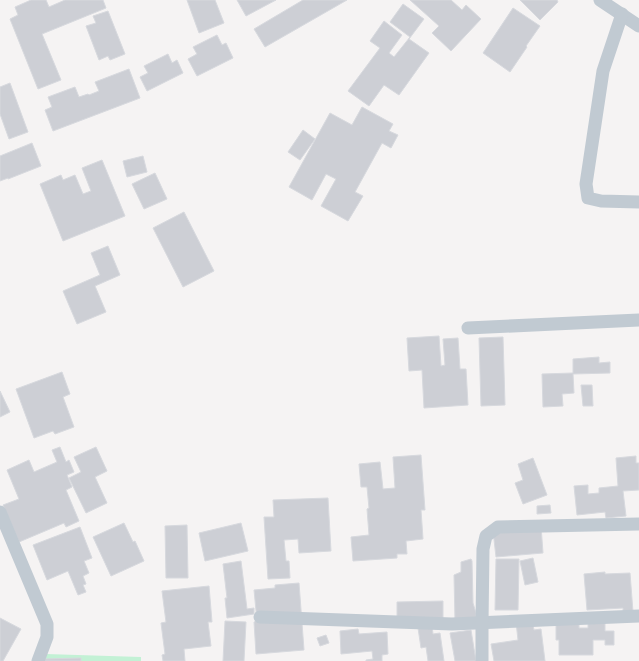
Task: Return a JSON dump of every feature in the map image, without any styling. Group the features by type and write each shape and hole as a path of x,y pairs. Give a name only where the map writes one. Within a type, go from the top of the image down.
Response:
{"street":[{"path":"600,0 639,26"},
{"path":"622,14 603,71 586,184 588,198 601,201 639,202"},
{"path":"468,328 639,320"},
{"path":"0,512 47,624 47,637 38,661"},
{"path":"482,661 484,549 486,536 498,527 639,524"},
{"path":"260,617 452,624 639,616"}],"green space":[{"path":"46,654 141,657 141,661 45,661"}],"building":[{"path":"31,0 46,0 49,7 65,0 103,0 106,8 42,34 61,80 38,89 10,19 18,15 15,7"},
{"path":"187,0 215,0 224,23 199,33"},
{"path":"237,0 276,0 246,16"},
{"path":"303,0 347,0 265,47 254,29"},
{"path":"410,0 451,0 462,10 466,5 481,19 451,51 432,33 439,26"},
{"path":"520,0 557,0 558,2 540,20"},
{"path":"403,4 424,19 409,39 429,53 399,95 384,85 369,106 348,91 380,48 370,41 384,21 402,35 389,53 394,57 410,37 390,22"},
{"path":"513,8 540,26 510,72 483,53"},
{"path":"108,11 125,54 110,60 108,56 99,60 86,26 96,23 93,16"},
{"path":"217,35 222,45 226,43 233,58 197,76 188,59 197,54 193,47"},
{"path":"168,54 172,63 177,60 183,73 147,91 140,77 148,73 144,66"},
{"path":"129,69 140,98 53,131 45,110 52,107 48,97 75,87 79,97 89,95 99,91 95,82"},
{"path":"10,83 28,132 9,139 0,114 0,87"},
{"path":"362,107 393,124 389,131 398,135 391,148 382,143 355,192 363,196 348,221 321,206 336,179 326,174 312,200 289,187 330,113 352,125"},
{"path":"303,130 315,139 300,160 288,152"},
{"path":"32,143 41,166 0,181 0,156"},
{"path":"143,156 147,172 127,177 123,161"},
{"path":"102,160 125,216 63,241 40,184 61,175 63,180 75,175 83,194 91,191 82,168"},
{"path":"155,173 167,199 144,209 132,184"},
{"path":"184,212 214,271 183,287 153,228"},
{"path":"108,246 120,275 95,286 106,312 77,324 63,291 100,275 91,253"},
{"path":"439,336 441,366 445,365 443,339 458,338 460,369 466,369 468,405 424,408 422,370 409,371 407,338"},
{"path":"503,337 505,405 481,406 479,338"},
{"path":"599,357 599,363 610,362 610,373 573,374 574,393 562,394 563,406 543,407 542,374 573,373 573,359"},
{"path":"62,372 70,394 63,397 74,427 55,434 53,431 34,438 16,389"},
{"path":"581,385 592,385 593,406 583,406"},
{"path":"0,391 10,412 0,417"},
{"path":"60,447 66,462 69,460 74,472 67,475 72,487 66,490 79,521 66,527 64,523 19,542 3,505 19,499 7,470 29,460 34,472 57,462 52,450"},
{"path":"96,447 107,471 95,477 107,503 86,513 69,478 81,472 74,457"},
{"path":"421,455 425,510 421,510 423,539 406,541 407,554 397,554 397,558 353,561 351,537 369,535 367,487 361,487 359,464 380,462 383,489 395,488 393,457"},
{"path":"636,456 636,463 639,463 639,490 623,491 626,516 606,518 605,512 577,515 574,486 588,485 588,494 599,493 599,488 618,486 616,458"},
{"path":"533,458 547,495 523,504 515,483 523,480 518,464"},
{"path":"328,498 331,551 299,553 298,539 284,540 286,561 289,561 290,578 268,579 264,517 274,517 273,500"},
{"path":"550,505 551,513 537,514 537,506"},
{"path":"124,523 133,542 135,541 144,561 111,576 93,537"},
{"path":"241,523 248,551 205,561 199,533"},
{"path":"187,525 188,578 166,578 165,526"},
{"path":"541,526 543,553 496,557 493,531"},
{"path":"80,527 92,558 84,561 89,573 83,576 86,584 83,585 86,592 78,595 68,571 47,580 33,545"},
{"path":"533,558 538,582 525,585 520,561"},
{"path":"471,559 473,603 476,613 476,621 455,621 454,575 461,572 461,562"},
{"path":"496,559 519,559 518,610 495,610"},
{"path":"241,561 247,609 254,608 254,614 227,618 225,598 227,598 223,564"},
{"path":"605,572 605,574 630,573 633,612 623,612 623,608 587,610 584,574"},
{"path":"299,583 304,650 256,654 254,622 257,621 254,590 275,588 275,585"},
{"path":"209,586 212,622 208,622 211,646 184,649 185,661 163,661 162,655 165,654 161,623 166,622 162,591"},
{"path":"443,601 443,618 397,620 397,602"},
{"path":"0,618 21,629 3,661 0,661"},
{"path":"532,620 534,630 541,629 545,661 494,661 491,644 518,640 516,622"},
{"path":"225,621 246,622 244,661 223,661"},
{"path":"579,621 579,628 588,628 588,621 605,621 605,631 614,631 614,645 605,645 605,640 593,640 593,655 559,655 559,640 556,640 556,622"},
{"path":"432,626 433,634 440,633 444,661 428,661 426,647 421,648 418,628"},
{"path":"358,629 359,634 387,632 388,654 382,655 382,661 366,661 373,659 372,651 341,654 340,631"},
{"path":"471,630 476,661 455,661 450,633"},
{"path":"326,635 329,643 320,646 317,638"},
{"path":"81,658 81,661 44,661 44,659"}]}
